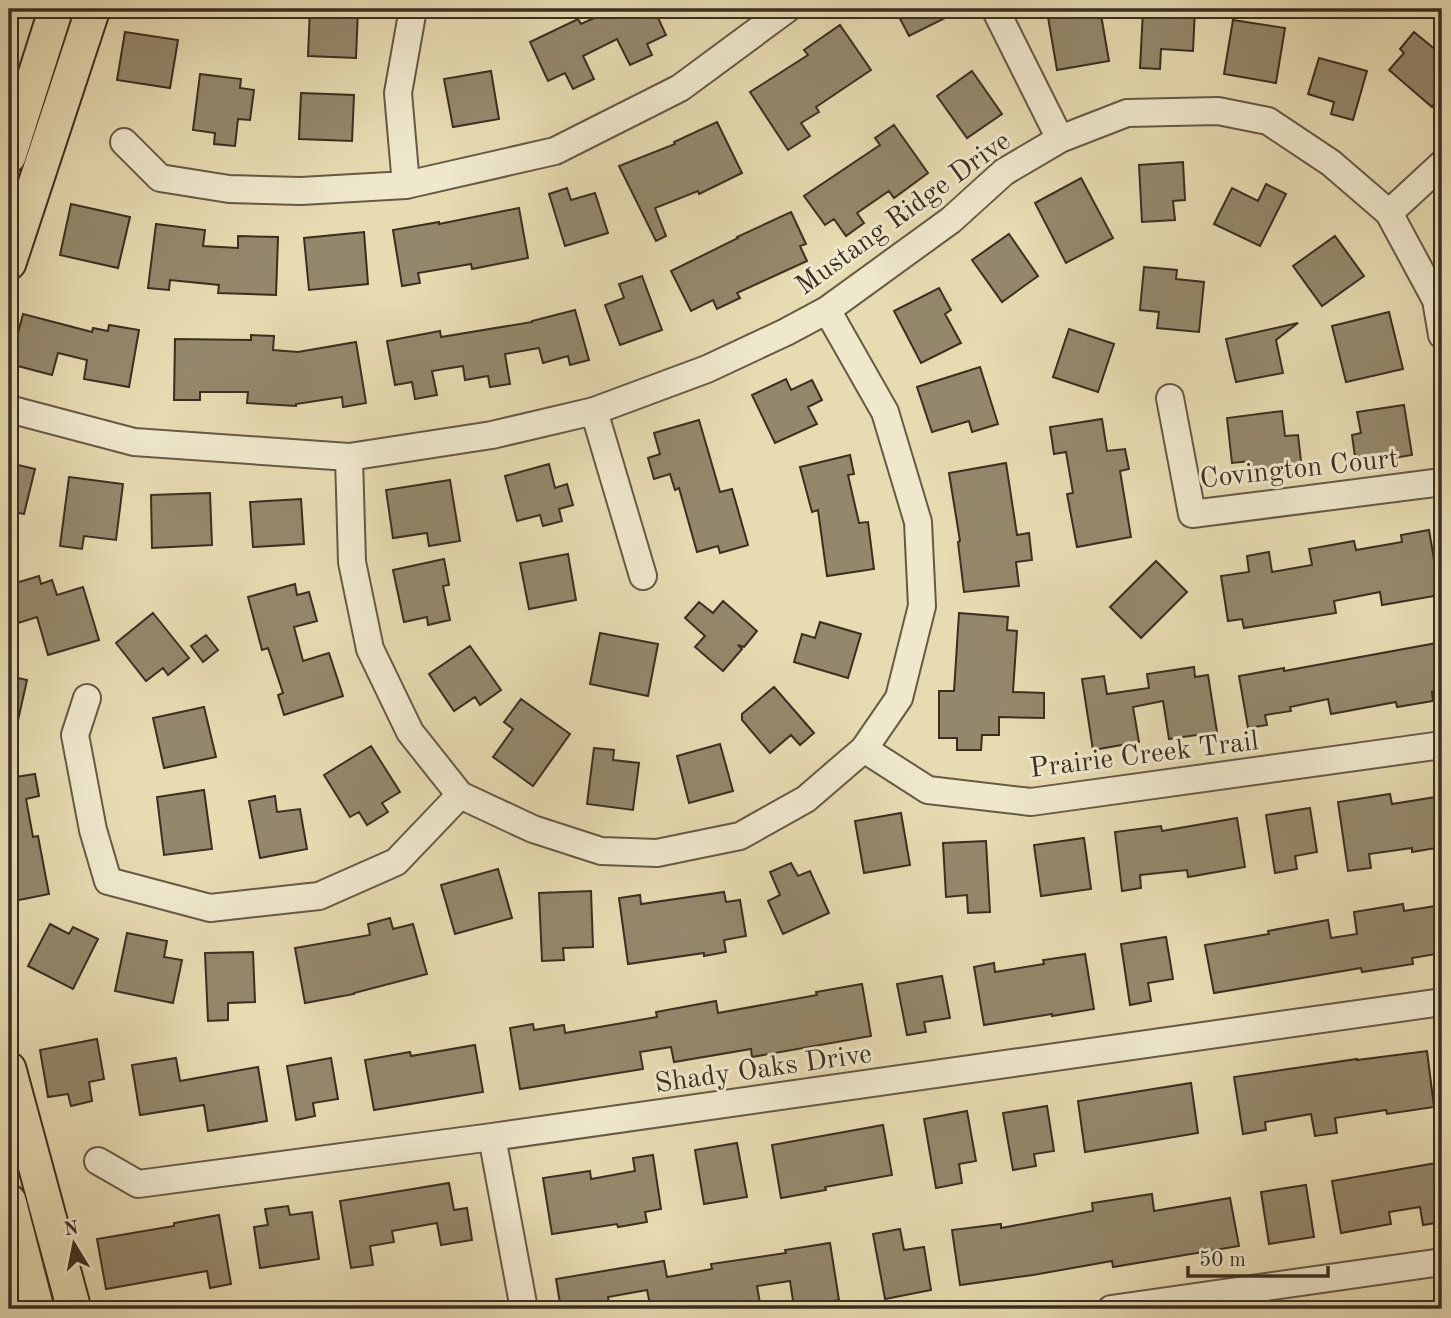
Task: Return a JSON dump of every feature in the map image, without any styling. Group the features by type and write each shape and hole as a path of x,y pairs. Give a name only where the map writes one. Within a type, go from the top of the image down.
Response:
{"main road":[{"path":"9,156 56,9"},
{"path":"9,263 93,9"},
{"path":"9,1069 74,1309"},
{"path":"9,1200 37,1309"}],"street":[{"path":"406,185 398,93 413,9"},
{"path":"124,142 160,178 174,181 229,189 289,191 406,185 555,151 680,88 787,9"},
{"path":"995,9 1060,139"},
{"name":"Mustang Ridge Drive","path":"9,409 134,442 349,457 492,435 594,411 707,369 827,310 951,220 1004,172 1060,139 1127,113 1218,111 1268,121 1331,163 1389,213 1436,300 1442,335"},
{"path":"1389,213 1442,164"},
{"path":"349,457 352,562 370,649 410,732 460,795 533,830 601,851 657,853 740,836 806,799 864,749 899,698 922,606 918,522 885,412 827,310"},
{"name":"Covington Court","path":"1170,398 1192,514 1442,482"},
{"path":"594,411 643,576"},
{"path":"87,698 75,735 93,830 108,881 210,908 318,896 397,862 460,795"},
{"name":"Prairie Creek Trail","path":"864,749 928,790 1031,802 1442,745"},
{"name":"Shady Oaks Drive","path":"99,1161 138,1184 492,1137 1442,1002"},
{"path":"492,1137 524,1309"},
{"path":"1111,1309 1442,1262"}],"building":[{"path":"310,9 358,9 356,58 308,56"},
{"path":"614,9 654,9 666,35 647,44 652,55 630,65 617,39 583,56 594,79 573,89 565,73 548,81 530,42 578,19 581,24"},
{"path":"895,9 963,9 909,36"},
{"path":"1100,9 1109,61 1057,70 1048,17"},
{"path":"1195,9 1193,51 1161,49 1160,69 1140,68 1143,10"},
{"path":"1233,20 1285,28 1276,83 1224,74"},
{"path":"840,25 871,70 816,107 819,112 801,123 810,136 788,150 750,92 808,55 804,50"},
{"path":"125,32 178,40 170,88 117,80"},
{"path":"1414,32 1442,55 1442,95 1432,107 1389,70 1404,53 1400,49"},
{"path":"1319,58 1367,71 1353,120 1331,114 1334,102 1308,94"},
{"path":"491,71 499,119 453,127 444,79"},
{"path":"972,71 1002,114 967,138 937,96"},
{"path":"200,74 241,79 240,88 254,90 250,120 238,119 235,146 214,144 215,133 193,130"},
{"path":"301,93 354,95 352,141 299,139"},
{"path":"717,122 742,173 699,194 698,191 655,208 666,236 656,241 619,166 675,144 674,142"},
{"path":"894,125 928,173 894,198 889,191 857,213 864,223 846,236 834,219 825,225 804,196 880,145 875,138"},
{"path":"1183,162 1185,200 1173,201 1175,220 1142,222 1139,165"},
{"path":"1081,178 1113,238 1066,263 1035,203"},
{"path":"1266,184 1286,194 1260,246 1214,224 1232,188 1258,201"},
{"path":"567,188 571,200 595,193 608,233 565,246 549,194"},
{"path":"71,204 130,217 118,268 60,255"},
{"path":"519,208 528,258 472,269 471,264 418,273 420,283 402,286 393,230"},
{"path":"791,212 806,244 800,246 807,261 737,293 740,298 717,309 713,300 691,311 671,271"},
{"path":"156,224 205,230 203,246 238,248 238,236 278,237 276,295 218,293 219,285 170,280 169,290 148,288"},
{"path":"364,232 368,284 309,290 304,238"},
{"path":"1009,234 1038,276 1002,302 972,260"},
{"path":"1335,236 1364,276 1322,306 1293,266"},
{"path":"1144,267 1177,270 1176,279 1204,282 1199,332 1157,328 1159,312 1140,310"},
{"path":"642,276 662,330 620,345 605,305 624,298 619,284"},
{"path":"939,288 951,310 945,314 961,343 921,363 894,311"},
{"path":"575,310 589,360 570,365 568,356 543,363 539,348 505,354 510,384 490,387 488,376 465,380 463,366 432,371 437,395 415,399 412,382 395,385 387,341 440,331 441,337 532,322"},
{"path":"1389,312 1403,369 1346,382 1332,326"},
{"path":"23,314 92,332 93,328 108,331 109,325 139,330 129,387 84,379 87,360 58,353 52,375 10,364"},
{"path":"1298,323 1276,340 1283,373 1236,382 1226,339"},
{"path":"1069,329 1114,344 1098,392 1053,377"},
{"path":"251,335 274,336 273,350 298,352 356,342 366,403 343,407 342,397 296,406 247,403 248,392 200,392 200,400 174,400 175,339 251,340"},
{"path":"980,367 998,424 972,432 969,421 932,432 917,387"},
{"path":"786,379 791,390 812,380 822,400 808,407 817,424 775,443 752,395"},
{"path":"1404,405 1412,455 1356,464 1352,435 1361,433 1357,412"},
{"path":"1282,411 1285,436 1298,435 1302,470 1253,476 1251,461 1232,463 1227,418"},
{"path":"1102,419 1107,451 1125,449 1129,469 1120,471 1131,537 1077,547 1067,494 1073,493 1066,452 1054,454 1050,427"},
{"path":"699,420 720,492 732,489 748,545 720,553 718,546 697,552 679,488 675,490 670,474 654,479 648,458 660,454 654,433"},
{"path":"850,455 854,474 848,475 859,523 868,522 874,569 827,576 818,510 812,512 800,467"},
{"path":"9,463 35,469 24,514 9,511"},
{"path":"1006,463 1017,535 1029,533 1032,560 1016,562 1019,586 964,592 960,541 949,473"},
{"path":"549,464 555,488 567,484 573,505 559,509 562,521 543,526 540,515 517,521 505,476"},
{"path":"69,477 123,484 116,540 84,536 82,549 60,546"},
{"path":"450,480 460,541 429,546 427,533 393,538 386,490"},
{"path":"210,493 212,545 152,548 151,495"},
{"path":"301,499 304,544 253,547 250,502"},
{"path":"1429,530 1440,595 1382,605 1380,592 1334,601 1336,613 1244,628 1242,619 1228,621 1221,576 1249,572 1247,556 1269,552 1272,572 1312,565 1309,549 1354,541 1356,550 1402,542 1401,535"},
{"path":"568,554 576,600 529,609 520,563"},
{"path":"444,559 449,585 443,586 450,620 428,625 427,617 404,622 393,570"},
{"path":"1156,561 1187,592 1141,638 1110,607"},
{"path":"39,576 41,584 52,580 57,595 83,587 99,640 48,655 37,617 9,626 9,585"},
{"path":"295,584 297,595 309,592 317,621 294,627 303,661 329,653 343,696 284,715 278,695 283,693 268,648 262,650 248,597"},
{"path":"723,601 757,631 744,647 738,645 742,649 723,671 695,647 705,636 685,618 699,602 713,613"},
{"path":"153,613 189,658 168,675 163,668 146,681 116,643"},
{"path":"959,613 1008,617 1007,630 1017,631 1013,692 1044,693 1044,718 999,717 999,735 982,735 981,750 957,750 957,738 939,738 939,691 954,691"},
{"path":"820,622 861,634 848,678 794,662 802,634 815,638"},
{"path":"600,633 658,644 648,696 590,684"},
{"path":"206,635 218,650 203,662 191,646"},
{"path":"1442,642 1442,691 1432,692 1433,701 1397,707 1396,702 1331,714 1328,699 1290,707 1291,711 1265,715 1267,725 1248,728 1239,676 1284,668 1284,671"},
{"path":"470,646 501,690 480,705 475,697 454,711 429,674"},
{"path":"1194,667 1195,677 1208,675 1217,732 1169,739 1163,701 1133,707 1139,742 1093,750 1082,679 1104,676 1107,694 1149,688 1147,674"},
{"path":"9,676 27,680 15,734 9,734"},
{"path":"774,687 814,733 800,745 791,735 770,753 742,720 742,714"},
{"path":"521,699 570,734 533,786 493,757 513,729 504,722"},
{"path":"204,707 216,757 164,768 153,718"},
{"path":"720,744 733,791 689,803 677,756"},
{"path":"371,746 400,792 382,803 388,812 367,825 359,812 350,817 324,775"},
{"path":"594,748 614,750 613,760 639,763 633,810 587,804"},
{"path":"35,774 39,796 26,799 33,837 38,836 49,894 9,902 9,778"},
{"path":"204,790 212,849 164,855 157,797"},
{"path":"1390,794 1392,804 1442,796 1442,847 1412,852 1412,848 1369,854 1371,868 1348,871 1338,802"},
{"path":"275,796 277,812 300,809 307,849 260,858 249,801"},
{"path":"1310,808 1317,852 1295,856 1297,869 1275,873 1266,815"},
{"path":"901,813 910,865 864,873 855,821"},
{"path":"1237,818 1245,867 1188,877 1187,870 1140,875 1141,888 1122,891 1115,832 1161,826 1162,831"},
{"path":"1084,838 1091,889 1041,896 1034,845"},
{"path":"986,841 990,912 968,913 967,895 946,897 943,843"},
{"path":"791,863 798,876 810,871 829,913 783,934 768,901 780,895 770,872"},
{"path":"498,869 512,918 455,934 441,885"},
{"path":"591,891 593,947 563,948 564,960 542,961 539,893"},
{"path":"724,892 726,902 740,900 746,936 724,940 726,952 628,964 619,898 640,895 641,904"},
{"path":"1403,904 1404,911 1442,905 1442,953 1412,958 1413,964 1362,972 1361,968 1214,993 1205,945 1328,920 1331,938 1357,934 1354,912"},
{"path":"390,918 393,929 413,924 427,974 354,994 305,1003 295,948 370,935 368,924"},
{"path":"50,924 69,934 73,927 98,939 73,989 28,966"},
{"path":"127,933 167,941 164,957 182,960 173,1003 115,991"},
{"path":"1166,937 1173,979 1148,983 1151,1001 1130,1005 1121,944"},
{"path":"253,952 255,1002 228,1003 228,1020 208,1021 205,953"},
{"path":"1085,954 1094,1009 984,1025 974,967 994,963 995,972 1044,964 1043,960"},
{"path":"942,976 950,1018 924,1022 926,1032 907,1035 897,984"},
{"path":"862,984 871,1036 752,1057 751,1049 674,1062 671,1047 640,1052 643,1069 520,1089 510,1028 533,1024 534,1030 564,1025 565,1033 657,1017 656,1012 716,1001 718,1013"},
{"path":"97,1039 104,1079 89,1082 92,1101 71,1106 68,1094 48,1097 40,1050"},
{"path":"475,1045 483,1092 374,1110 365,1060 410,1052 411,1056"},
{"path":"1427,1051 1434,1107 1387,1114 1386,1110 1335,1118 1337,1133 1315,1136 1311,1114 1265,1122 1266,1130 1243,1134 1234,1077"},
{"path":"176,1058 180,1081 258,1067 267,1121 208,1131 204,1105 140,1115 132,1065"},
{"path":"331,1058 338,1099 313,1103 315,1116 296,1120 287,1066"},
{"path":"1191,1083 1198,1133 1085,1152 1078,1101"},
{"path":"1047,1106 1054,1151 1034,1154 1036,1166 1013,1170 1003,1113"},
{"path":"967,1111 976,1161 959,1164 962,1183 936,1188 924,1119"},
{"path":"883,1125 892,1175 781,1198 772,1145"},
{"path":"737,1143 747,1197 704,1204 695,1150"},
{"path":"653,1155 661,1209 645,1212 647,1222 552,1234 543,1178 590,1171 591,1179 635,1171 633,1158"},
{"path":"1442,1162 1442,1222 1423,1225 1420,1207 1389,1212 1391,1224 1341,1233 1332,1181"},
{"path":"449,1183 454,1210 467,1208 472,1240 441,1245 437,1223 392,1231 394,1242 370,1246 373,1265 351,1268 340,1201"},
{"path":"1306,1185 1314,1237 1269,1244 1261,1192"},
{"path":"1152,1194 1154,1211 1230,1198 1239,1246 1113,1267 1112,1261 960,1285 952,1230 1001,1224 1001,1228 1093,1211 1092,1203"},
{"path":"288,1206 290,1215 312,1212 319,1259 260,1268 254,1227 268,1225 265,1209"},
{"path":"219,1215 231,1284 210,1288 207,1271 106,1289 97,1239 174,1226 174,1223"},
{"path":"900,1229 904,1250 924,1247 931,1290 885,1299 873,1234"},
{"path":"830,1243 839,1300 794,1307 790,1281 757,1286 761,1309 651,1309 647,1290 608,1297 610,1309 561,1309 556,1279 664,1261 667,1277 712,1269 711,1264 786,1253 785,1250"}]}
